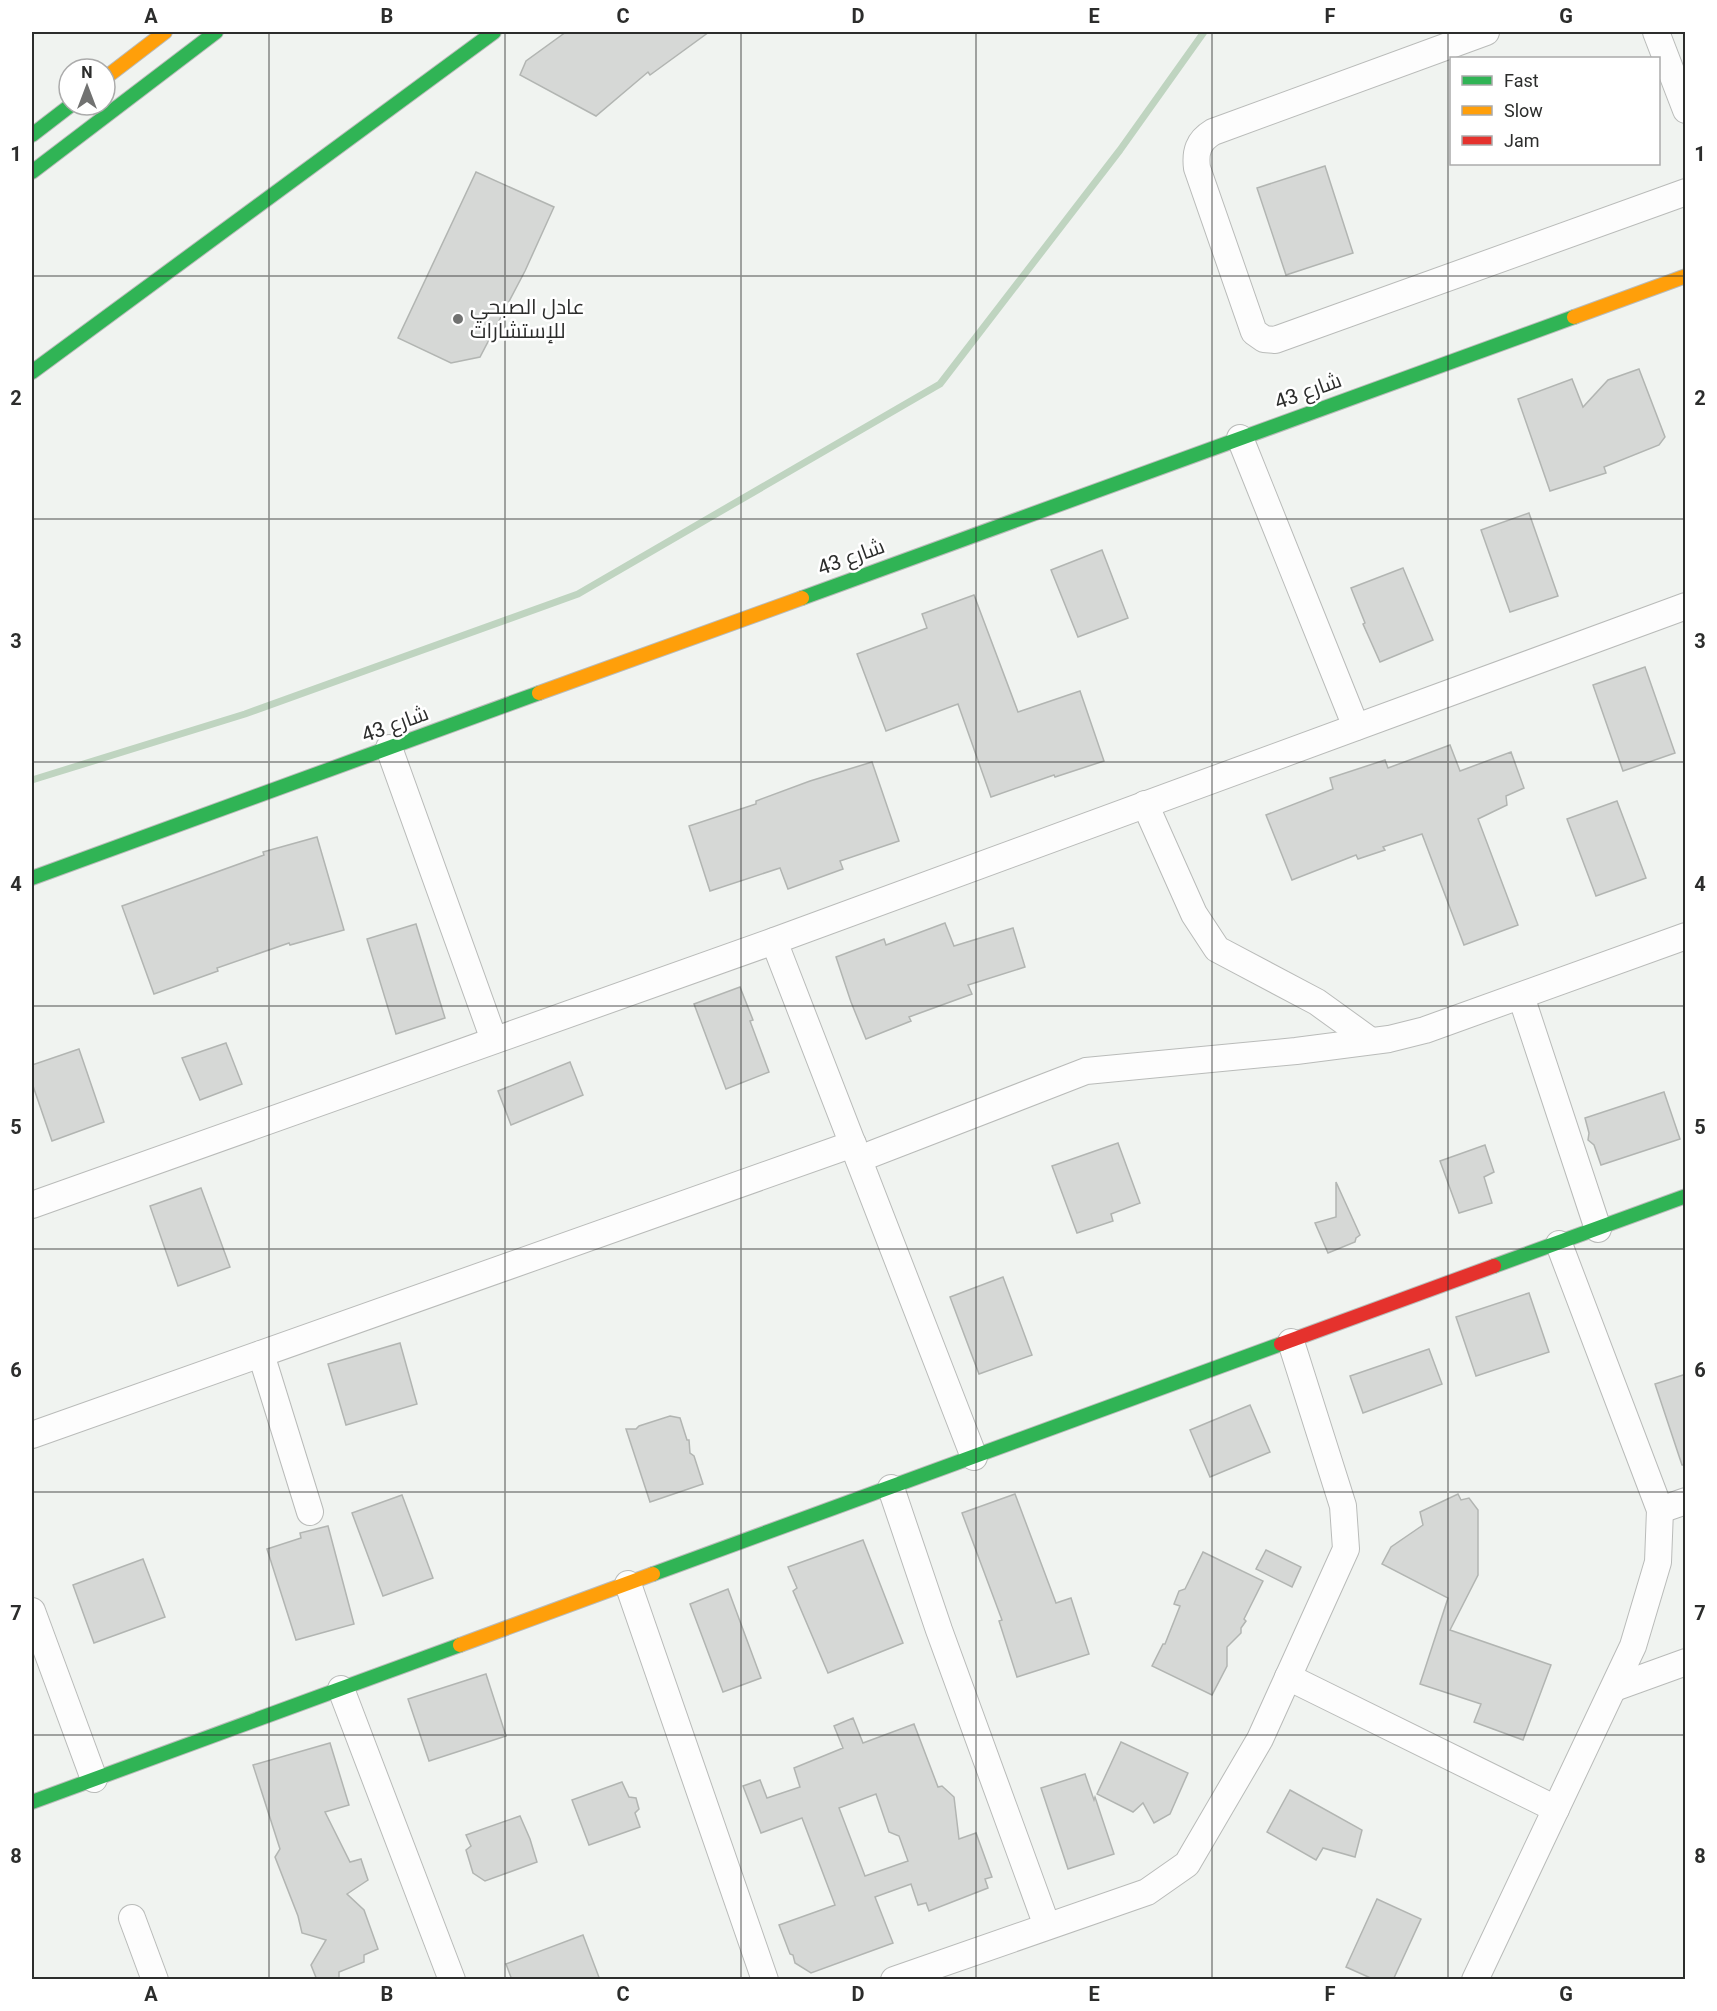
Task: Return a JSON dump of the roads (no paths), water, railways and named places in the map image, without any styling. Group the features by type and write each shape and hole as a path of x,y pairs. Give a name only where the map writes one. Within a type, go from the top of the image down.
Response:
{"street":[{"path":"117,69 165,32"},
{"path":"32,172 216,32"},
{"path":"32,372 494,32"},
{"path":"1486,32 1212,132 1202,140 1197,148 1197,168 1254,332 1264,339 1275,340 1686,192"},
{"path":"1656,32 1686,110"},
{"path":"32,135 57,116"},
{"name":"شارع 43","path":"32,878 1686,276"},
{"path":"1240,438 1356,727"},
{"path":"32,1205 774,940 1686,606"},
{"path":"389,748 494,1040"},
{"path":"1145,804 1194,914 1217,949 1317,1002 1371,1041"},
{"path":"32,1435 261,1354 856,1152 1086,1071 1296,1051 1371,1041 1425,1030 1686,936"},
{"path":"774,940 974,1457"},
{"path":"1521,996 1598,1229"},
{"path":"32,1802 1686,1196"},
{"path":"1475,1980 1634,1646 1658,1562 1660,1510 1559,1244"},
{"path":"894,1980 1148,1892 1187,1864 1260,1739 1346,1549 1343,1506 1291,1342"},
{"path":"261,1354 310,1512"},
{"path":"891,1488 939,1630 1047,1926"},
{"path":"1660,1510 1686,1501"},
{"path":"628,1584 765,1980"},
{"path":"32,1611 94,1779"},
{"path":"1614,1688 1686,1662"},
{"path":"1288,1677 1556,1809"},
{"path":"341,1689 452,1980"},
{"path":"132,1918 155,1980"}],"waterway":[{"path":"32,780 245,714 578,594 940,384 1120,150 1204,32"}],"place":[{"name":"عادل الصبحي للإستشارات","path":"458,319"}]}
